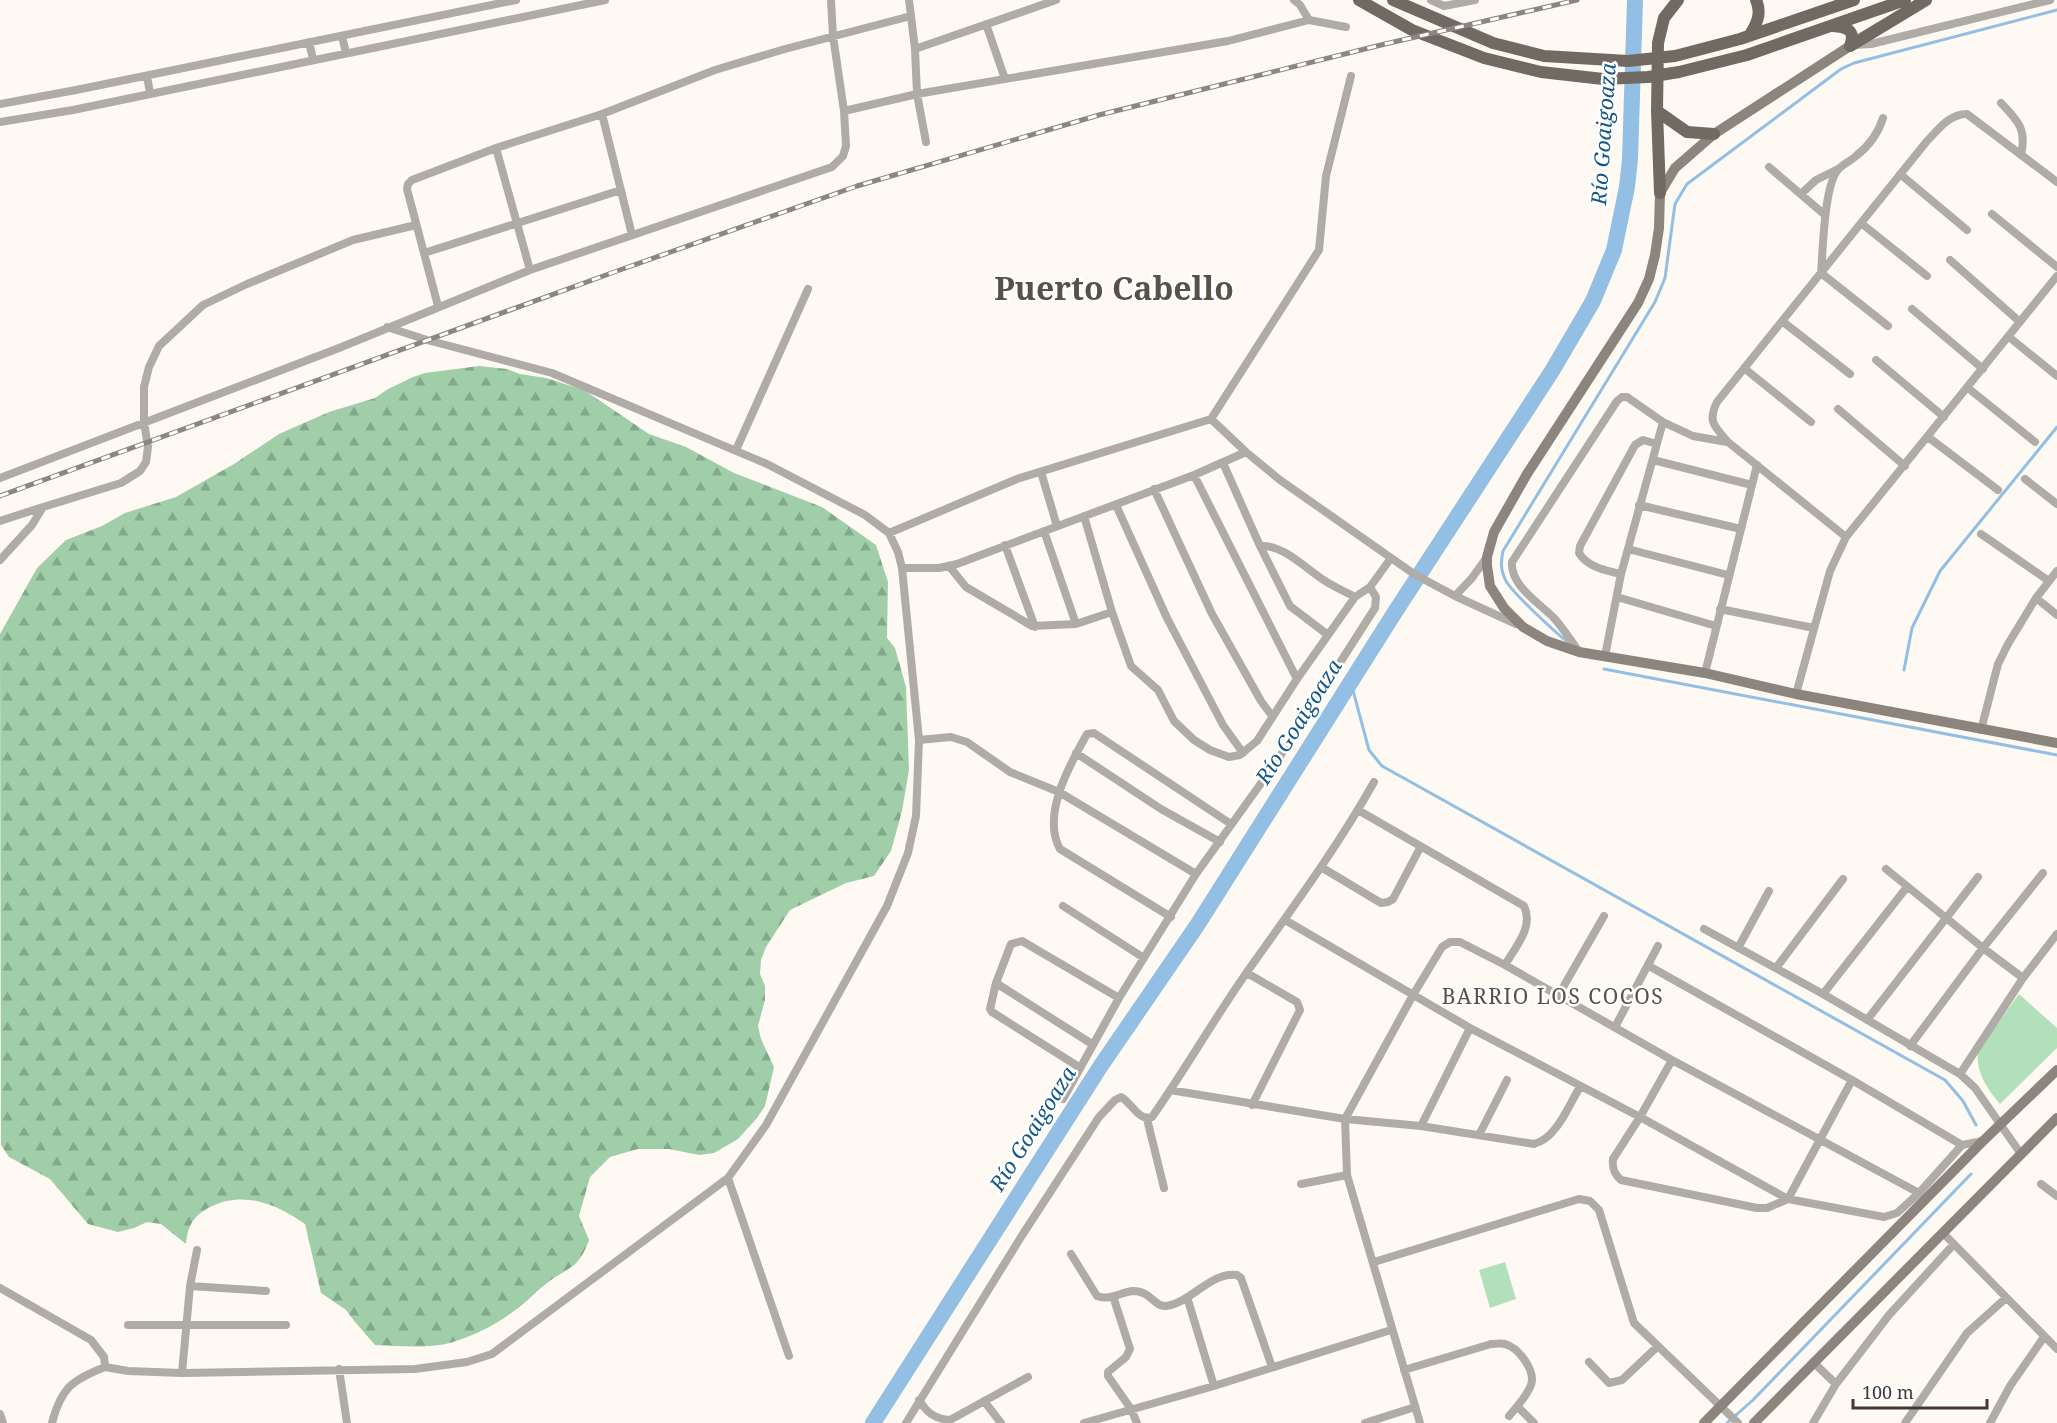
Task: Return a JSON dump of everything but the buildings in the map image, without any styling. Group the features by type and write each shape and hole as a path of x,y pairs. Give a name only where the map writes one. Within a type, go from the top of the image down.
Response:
{"main road":[{"path":"1359,0 1412,30 1484,58 1541,72 1614,79 1679,72 1747,55 1905,0"},
{"path":"1393,0 1493,43 1544,56 1628,61 1675,56 1749,36 1854,0"},
{"path":"1678,0 1664,18 1658,43 1656,111 1659,228 1650,279 1638,303 1527,474 1494,532 1487,557 1490,586 1504,608 1523,627 1547,641 1579,652 1706,673 1796,694 2057,743"},
{"path":"1749,36 1759,16 1759,6 1756,0"},
{"path":"1659,193 1675,168 1714,134 1926,0"},
{"path":"1829,26 1844,27 1851,31 1853,36 1850,46"},
{"path":"1656,111 1688,132 1714,134"},
{"path":"1704,1423 1724,1408 1983,1141 2057,1070"},
{"path":"1754,1423 2057,1118"}],"street":[{"path":"0,104 516,0"},
{"path":"0,123 605,0"},
{"path":"0,478 339,348 530,270 832,166 843,156 846,146 831,0"},
{"path":"909,0 915,49 917,94 926,142"},
{"path":"915,49 1056,0"},
{"path":"1294,0 1309,20"},
{"path":"1431,0 1444,6 1475,0"},
{"path":"1850,46 1871,44 2050,0"},
{"path":"497,4 503,20"},
{"path":"438,306 407,189 412,180 496,148 602,114 715,70 911,16"},
{"path":"844,111 917,94 1228,41 1309,20 1346,27"},
{"path":"987,24 1005,79"},
{"path":"342,36 346,53"},
{"path":"309,42 313,59"},
{"path":"147,75 150,93"},
{"path":"889,533 1017,479 1212,419 1319,250 1326,176 1351,76"},
{"path":"2001,103 2018,121 2022,129 2024,144 2021,155"},
{"path":"602,114 632,235"},
{"path":"1846,537 1728,442 1713,424 1712,412 1717,402 1927,141 1950,118 1958,114 1967,114 2057,182"},
{"path":"1801,194 1816,180 1838,169 1869,145 1880,128 1882,118"},
{"path":"496,148 530,270"},
{"path":"1769,167 1825,215"},
{"path":"1821,273 1825,215 1838,169"},
{"path":"1900,174 1967,230"},
{"path":"424,253 621,190"},
{"path":"1992,214 2057,267"},
{"path":"1861,223 1927,276"},
{"path":"0,521 121,483 140,471 146,462 148,447 144,422 144,387 149,367 159,346 203,305 353,240 416,225"},
{"path":"1950,260 2020,322"},
{"path":"1821,273 1888,326"},
{"path":"1796,694 1830,571 1846,537 2057,276"},
{"path":"736,450 808,289"},
{"path":"1912,309 1983,369"},
{"path":"1782,321 1850,374"},
{"path":"52,1423 57,1405 71,1383 105,1367 128,1371 182,1373 415,1369 467,1362 492,1354 728,1178 766,1125 887,906 908,853 916,816 919,740 903,568 889,533 855,510 736,450 693,434 552,373 387,327"},
{"path":"2009,337 2057,376"},
{"path":"1876,360 1944,417"},
{"path":"1744,368 1811,422"},
{"path":"1968,388 2036,442"},
{"path":"1579,652 1554,618 1517,581 1511,568 1512,562 1620,398 1627,397 1663,422 1693,436 1728,442"},
{"path":"1838,410 1905,466"},
{"path":"1212,419 1246,452 1280,480 1414,574 1455,596 1523,627"},
{"path":"1605,656 1621,574 1663,422"},
{"path":"1928,437 1998,490"},
{"path":"1621,574 1583,560 1579,553 1580,546 1635,445 1643,440 1657,444"},
{"path":"903,568 949,566 1116,505 1246,452"},
{"path":"1653,460 1752,484"},
{"path":"1223,463 1290,606 1328,635"},
{"path":"1706,673 1728,575 1757,465"},
{"path":"1041,471 1057,526"},
{"path":"1194,475 1297,679"},
{"path":"2025,479 2057,504"},
{"path":"1154,489 1212,614 1261,701 1272,716"},
{"path":"1116,505 1167,618 1223,725 1243,753"},
{"path":"1639,505 1741,530"},
{"path":"0,560 32,525 43,507"},
{"path":"1084,516 1112,612 1131,666 1158,690 1171,717 1194,740 1210,750 1229,757 1243,753 1257,741 1297,679 1355,597 1370,586 1391,558"},
{"path":"1044,531 1076,624"},
{"path":"1981,534 2049,581"},
{"path":"1005,545 1035,627"},
{"path":"1260,546 1273,547 1323,580 1355,597"},
{"path":"1628,549 1728,575"},
{"path":"1455,596 1487,557"},
{"path":"949,566 966,587 1035,627 1076,624 1112,612"},
{"path":"1981,730 1998,664 2036,598 2057,571"},
{"path":"1063,1099 1119,998 1196,874 1277,760 1375,608 1376,597 1370,586"},
{"path":"1617,597 1716,626"},
{"path":"2036,598 2057,615"},
{"path":"1720,609 1814,628"},
{"path":"1171,917 1060,849 1053,831 1059,792 1087,734 1094,733 1231,824"},
{"path":"919,740 951,737 967,742 1010,772 1059,792 1196,874"},
{"path":"1076,753 1161,809 1220,842"},
{"path":"906,1423 1099,1117 1117,1098 1121,1097 1142,1118 1152,1117 1247,972 1286,920 1374,782"},
{"path":"1358,810 1420,848 1524,906 1528,915 1528,924 1505,965"},
{"path":"1321,867 1381,903 1388,903 1393,899 1420,848"},
{"path":"1886,869 1945,918 2024,978"},
{"path":"1911,1046 1983,948 2043,873"},
{"path":"1867,1020 1978,877"},
{"path":"1776,968 1843,879"},
{"path":"1823,994 1907,887"},
{"path":"1738,948 1769,891"},
{"path":"1063,906 1144,958"},
{"path":"1558,996 1604,916"},
{"path":"1286,920 1470,1028 1788,1199 1884,1216 1897,1212 1919,1193 1962,1145 1983,1141"},
{"path":"1704,929 1823,994 1960,1074 1975,1088 2021,1154"},
{"path":"1960,1074 2024,978 2057,934"},
{"path":"1079,1067 992,1012 990,1004 1011,944 1022,941 1119,998"},
{"path":"1420,1423 1347,1175 1345,1119 1413,995 1442,947 1450,942 1460,942 1505,965 1672,1060 1821,1138 1919,1193"},
{"path":"1615,1027 1658,946"},
{"path":"1649,966 1852,1080 1962,1145"},
{"path":"1247,972 1297,1002 1300,1010 1252,1105"},
{"path":"996,983 1092,1044"},
{"path":"1421,1126 1470,1028"},
{"path":"1672,1060 1640,1118 1613,1159 1614,1170 1621,1180 1757,1208 1767,1208 1788,1199 1852,1080"},
{"path":"1479,1135 1507,1080"},
{"path":"1170,1089 1252,1105 1345,1119 1421,1126 1534,1144 1550,1135 1580,1087"},
{"path":"1147,1119 1164,1188"},
{"path":"1301,1184 1347,1175"},
{"path":"728,1178 789,1356"},
{"path":"2041,1184 2057,1196"},
{"path":"1374,1262 1579,1199 1590,1201 1599,1210 1634,1323 1738,1423"},
{"path":"1944,1234 2057,1349"},
{"path":"1813,1423 1836,1384 1889,1315 1954,1244"},
{"path":"182,1373 190,1286 197,1250"},
{"path":"1071,1254 1097,1296 1104,1298 1130,1292 1143,1292 1164,1306 1178,1302 1225,1276 1234,1274 1239,1276 1272,1367"},
{"path":"190,1286 266,1292"},
{"path":"0,1288 92,1340 104,1357 105,1367"},
{"path":"1113,1296 1130,1349 1126,1357 1108,1372 1108,1376 1131,1409 1137,1423"},
{"path":"1187,1297 1214,1386"},
{"path":"1905,1423 1967,1333 2006,1298"},
{"path":"128,1325 286,1325"},
{"path":"1084,1423 1214,1386 1391,1330"},
{"path":"1990,1423 2010,1386 2044,1337"},
{"path":"1404,1370 1491,1344 1506,1344 1517,1352 1530,1368 1532,1384 1518,1407 1509,1416"},
{"path":"1589,1362 1609,1383 1616,1383 1657,1347"},
{"path":"1813,1362 1836,1384"},
{"path":"339,1370 347,1423"},
{"path":"919,1401 926,1412 941,1419 950,1420 1028,1377"},
{"path":"984,1401 1001,1423"},
{"path":"1365,1423 1415,1407"},
{"path":"1518,1407 1534,1423"},
{"path":"0,1414 3,1423"}],"green space":[{"path":"479,366 507,369 584,390 649,434 686,447 734,473 822,507 876,545 888,582 887,638 895,648 906,687 909,770 902,811 891,851 874,876 846,883 790,910 766,947 761,960 760,974 765,986 765,1000 758,1026 761,1039 774,1067 765,1106 738,1139 714,1153 699,1155 669,1149 638,1149 610,1157 590,1177 579,1216 589,1240 581,1257 572,1267 554,1278 495,1324 470,1336 435,1346 375,1345 346,1310 321,1293 305,1224 283,1211 271,1205 247,1200 223,1202 210,1207 195,1218 188,1231 186,1244 161,1224 147,1222 118,1232 88,1224 50,1179 9,1157 1,1145 0,634 37,568 66,540 102,526 125,513 176,497 234,464 279,434 329,412 375,398 388,389 425,373"},
{"path":"2019,994 2057,1028 2057,1048 2000,1104 1980,1072 1978,1050"},
{"path":"1505,1262 1516,1299 1490,1308 1479,1270"}],"waterway":[{"name":"Río Goaigoaza","path":"873,1423 1100,1067 1198,924 1395,612 1552,371 1593,301 1614,250 1627,187 1630,159 1635,0"},
{"path":"1569,643 1534,612 1509,585 1502,568 1503,551 1655,302 1665,278 1675,204 1687,184 1841,69 1854,63 2057,10"},
{"path":"1904,670 1912,628 1940,571 2057,427"},
{"path":"1604,669 2057,755"},
{"path":"1351,683 1369,750 1382,766 1945,1080 1963,1101 1976,1125"},
{"path":"1727,1423 1753,1400 1971,1174"}],"railway":[{"path":"0,496 857,186 1099,115 1385,44 1577,0"}],"district":[{"name":"Puerto Cabello","path":"1114,289"},
{"name":"BARRIO LOS COCOS","path":"1553,997"}]}
